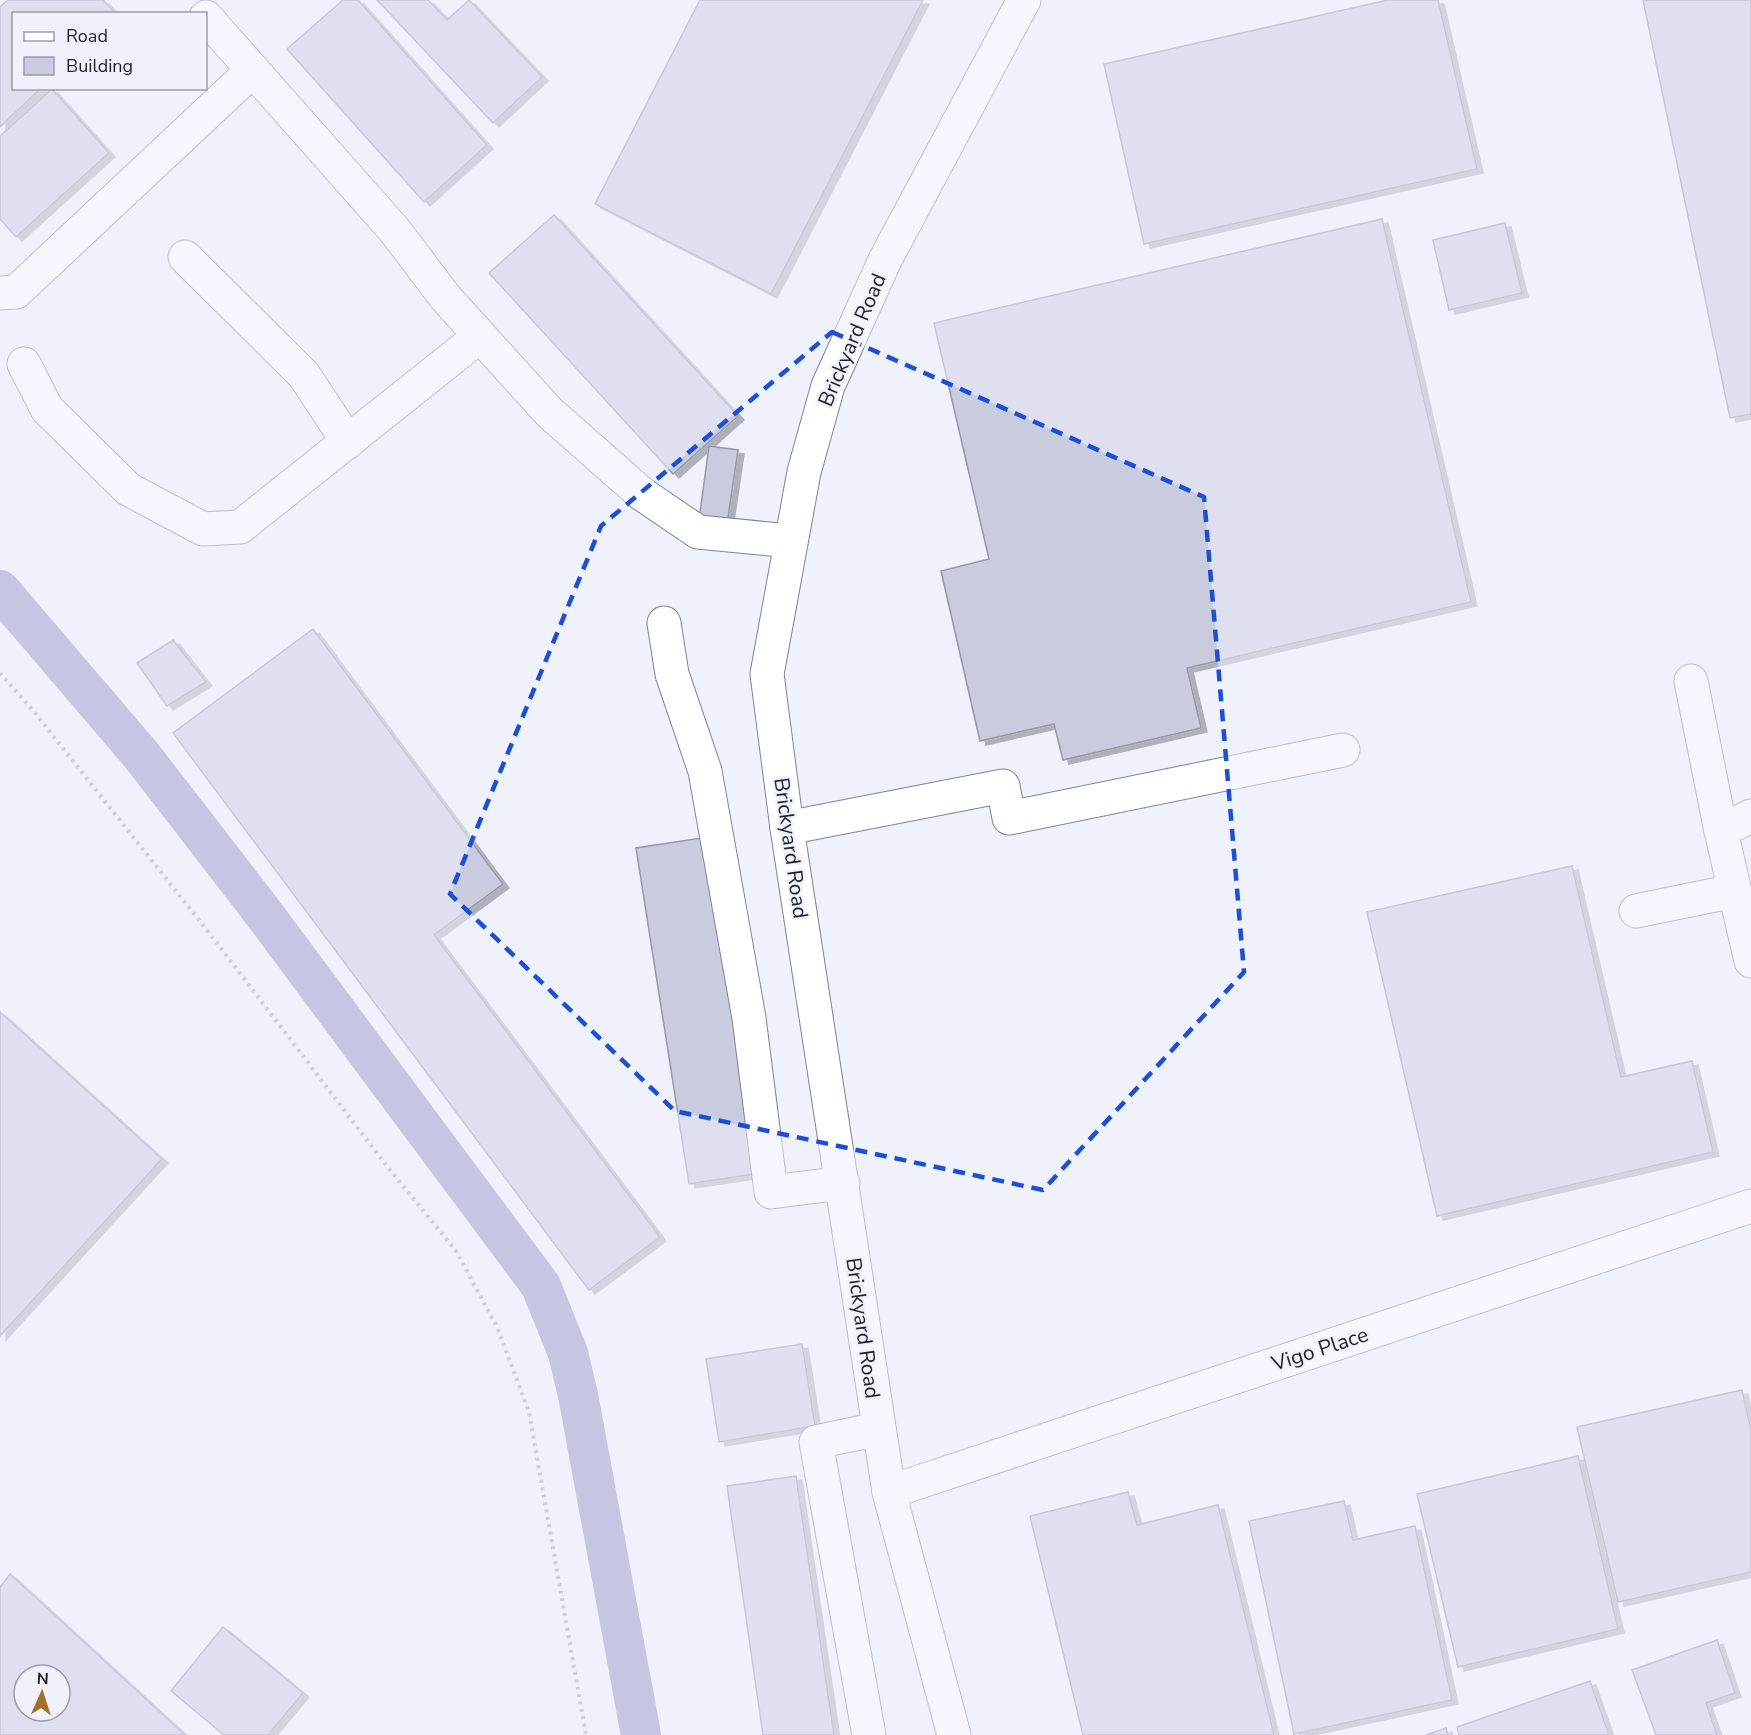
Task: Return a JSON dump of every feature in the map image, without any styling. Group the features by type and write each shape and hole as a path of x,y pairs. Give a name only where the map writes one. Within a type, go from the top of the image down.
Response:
{"street":[{"path":"185,0 200,12"},
{"name":"Brickyard Road","path":"954,1735 889,1492 788,828 767,674 804,472 828,386 885,260 1024,0"},
{"path":"207,18 396,232 445,297 549,412 642,494 698,532 790,541"},
{"path":"0,293 16,292 253,70"},
{"path":"185,257 304,375 348,442"},
{"path":"24,364 47,409 128,489 203,529 240,526 480,336"},
{"path":"664,624 672,674 705,771 749,1018 771,1192 843,1183"},
{"path":"1691,681 1720,831 1751,961"},
{"path":"788,828 1003,786 1009,818 1343,750"},
{"path":"1720,831 1751,816"},
{"path":"1636,911 1734,891"},
{"name":"Vigo Place","path":"889,1492 1751,1206"},
{"path":"869,1735 816,1442 878,1429"}],"path":[{"path":"0,673 35,713 195,915 386,1165 456,1251 497,1328 529,1412 586,1735"}],"highlighted area":[{"path":"832,332 1204,497 1244,972 1043,1190 675,1111 450,894 601,526"}],"building":[{"path":"8,0 103,0 114,12 12,12 12,90 39,90 0,127 0,7"},
{"path":"343,0 358,0 487,145 424,202 287,49"},
{"path":"377,0 428,0 447,20 469,0 542,77 493,123"},
{"path":"700,0 923,0 771,294 595,204"},
{"path":"1388,0 1438,0 1477,169 1144,244 1104,64"},
{"path":"1643,0 1751,0 1751,414 1730,418"},
{"path":"53,90 109,153 16,237 0,219 0,136"},
{"path":"554,215 738,416 673,474 489,273"},
{"path":"1382,219 1471,602 1187,668 1201,728 1063,760 1054,724 980,741 941,571 989,559 934,323"},
{"path":"1505,223 1522,293 1449,310 1433,240"},
{"path":"709,446 738,450 727,524 699,520"},
{"path":"313,629 503,884 434,935 660,1237 589,1290 173,733"},
{"path":"173,640 206,682 167,706 137,663"},
{"path":"708,837 761,1173 689,1184 636,848"},
{"path":"1572,866 1621,1077 1692,1061 1713,1152 1437,1216 1367,912"},
{"path":"0,1012 162,1159 0,1336"},
{"path":"802,1344 815,1426 719,1442 706,1359"},
{"path":"1742,1390 1751,1430 1751,1572 1618,1602 1577,1427"},
{"path":"1578,1456 1618,1629 1458,1667 1417,1494"},
{"path":"796,1476 834,1735 763,1735 727,1486"},
{"path":"1128,1492 1137,1525 1218,1505 1274,1735 1083,1735 1030,1516"},
{"path":"1344,1501 1353,1540 1415,1526 1452,1700 1294,1734 1249,1521"},
{"path":"10,1574 185,1735 0,1735 0,1587"},
{"path":"223,1627 303,1693 268,1735 224,1735 171,1691"},
{"path":"1717,1640 1735,1693 1706,1703 1717,1735 1656,1735 1632,1670"},
{"path":"1590,1681 1609,1735 1459,1735 1457,1727"},
{"path":"1446,1728 1448,1735 1426,1735"}],"waterway":[{"path":"0,590 142,756 261,910 541,1286 568,1353 578,1395 641,1735"}]}
